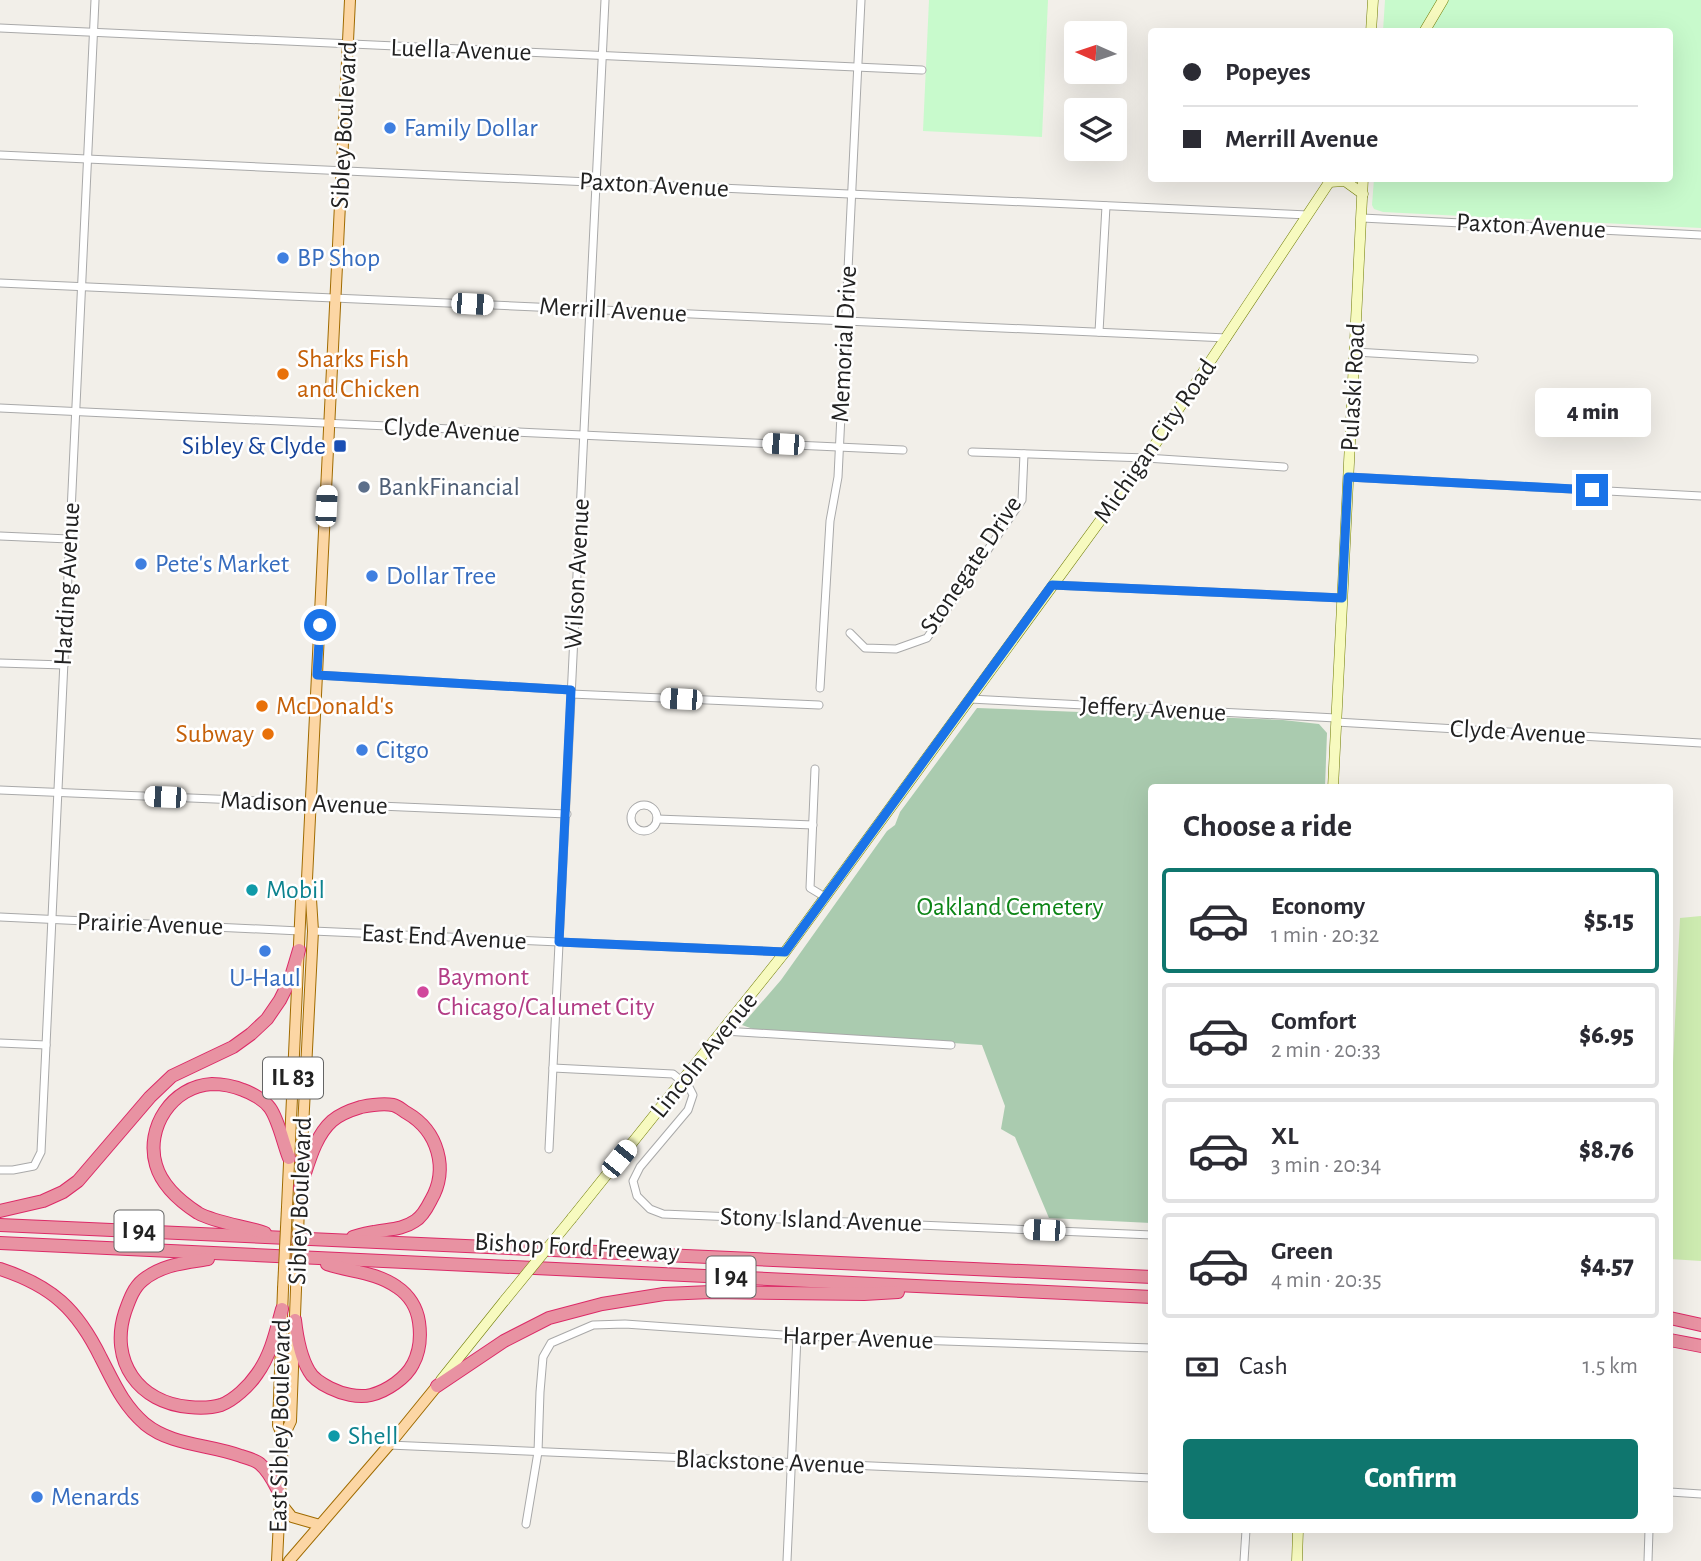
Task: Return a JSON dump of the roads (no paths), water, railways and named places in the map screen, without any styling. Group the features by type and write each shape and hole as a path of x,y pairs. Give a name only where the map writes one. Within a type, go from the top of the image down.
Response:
{"highway":[{"path":"0,1211 43,1201 63,1192 78,1181 150,1097 172,1076 233,1047 251,1034 267,1019 280,1000 299,950"},
{"path":"279,1237 201,1214 181,1201 168,1188 156,1167 153,1147 156,1128 163,1112 175,1099 209,1084 230,1085 252,1093 270,1107 289,1158"},
{"path":"300,1188 315,1145 331,1122 349,1110 373,1104 395,1105 426,1127 435,1144 440,1164 438,1188 418,1220 389,1231 343,1240"},
{"name":"Bishop Ford Freeway","path":"0,1225 1148,1277"},
{"name":"Bishop Ford Freeway","path":"0,1243 1148,1297"},
{"path":"232,1254 171,1265 144,1279 136,1288 128,1301 120,1335 122,1354 142,1389 157,1399 178,1406 199,1408 222,1405 241,1392 258,1374 271,1348 282,1310"},
{"path":"295,1320 301,1354 310,1374 339,1392 353,1395 371,1395 402,1378 413,1364 419,1346 417,1312 411,1300 400,1289 370,1273 342,1269 310,1258"},
{"path":"0,1269 45,1288 78,1318 120,1395 131,1411 149,1426 169,1438 259,1462 269,1474 280,1499"},
{"path":"437,1386 504,1341 549,1318 602,1304 664,1294 711,1292 864,1294 974,1289"},
{"path":"1673,1319 1701,1325"},
{"path":"1673,1341 1701,1346"}],"main road":[{"name":"Sibley Boulevard","path":"287,1207 301,901 307,879 311,803 350,0"},
{"name":"Sibley Boulevard","path":"283,1438 291,1422 313,931 307,879"},
{"name":"East Sibley Boulevard","path":"277,1561 283,1438 278,1425 287,1207"},
{"name":"Lincoln Avenue","path":"289,1561 437,1386"},
{"path":"280,1499 292,1517 320,1525"}],"street":[{"name":"Harding Avenue","path":"0,1170 34,1166 41,1152 95,0"},
{"name":"Wilson Avenue","path":"549,1149 605,0"},
{"name":"Memorial Drive","path":"820,688 830,521 838,477 861,0"},
{"path":"1371,28 1373,0"},
{"path":"1426,28 1443,0"},
{"name":"Luella Avenue","path":"0,29 922,70"},
{"name":"Paxton Avenue","path":"0,155 1308,215"},
{"name":"Michigan City Road","path":"970,699 1146,458 1330,182"},
{"path":"1346,182 1363,194"},
{"name":"Pulaski Road","path":"1333,784 1363,182"},
{"path":"1099,332 1106,206"},
{"name":"Paxton Avenue","path":"1362,218 1701,235"},
{"name":"Merrill Avenue","path":"0,283 1227,338"},
{"path":"1355,352 1474,359"},
{"name":"Clyde Avenue","path":"0,408 903,450"},
{"path":"972,452 1146,458 1284,467"},
{"name":"Stonegate Drive","path":"850,633 865,648 896,649 927,638 1023,500 1024,454"},
{"path":"1348,477 1701,496"},
{"path":"0,536 69,539"},
{"path":"1052,585 1342,598"},
{"path":"0,663 64,665"},
{"path":"317,675 819,705"},
{"name":"Jeffery Avenue","path":"970,699 1336,720"},
{"name":"Lincoln Avenue","path":"437,1386 724,1031 970,699"},
{"name":"Clyde Avenue","path":"1336,720 1701,743"},
{"path":"815,769 810,888 825,897"},
{"name":"Madison Avenue","path":"0,790 566,814"},
{"path":"657,818 813,825"},
{"name":"Prairie Avenue","path":"0,917 300,931"},
{"name":"East End Avenue","path":"313,931 785,952"},
{"path":"724,1031 951,1045"},
{"path":"0,1043 46,1045"},
{"path":"553,1068 673,1074 682,1080"},
{"name":"Stony Island Avenue","path":"682,1080 693,1096 688,1110 640,1167 633,1181 636,1196 650,1209 663,1214 1148,1234"},
{"name":"Harper Avenue","path":"538,1452 543,1357 551,1343 593,1325 625,1324 797,1336 1148,1348"},
{"path":"787,1561 797,1336"},
{"name":"Blackstone Avenue","path":"389,1445 1148,1478"},
{"path":"526,1524 538,1452"},
{"path":"1673,1492 1701,1494"},
{"path":"1244,1561 1246,1533"},
{"path":"1297,1561 1298,1533"},
{"path":"1648,1561 1649,1533"}],"place":[{"name":"Family Dollar","path":"390,128"},
{"name":"BP Shop","path":"283,258"},
{"name":"Sharks Fish and Chicken","path":"283,374"},
{"name":"Sibley & Clyde","path":"340,446"},
{"name":"BankFinancial","path":"364,487"},
{"name":"Pete's Market","path":"141,564"},
{"name":"Dollar Tree","path":"372,576"},
{"name":"McDonald's","path":"262,706"},
{"name":"Subway","path":"268,734"},
{"name":"Citgo","path":"362,750"},
{"name":"Mobil","path":"252,890"},
{"name":"U-Haul","path":"265,951"},
{"name":"Baymont Chicago/Calumet City","path":"423,992"},
{"name":"Shell","path":"334,1436"},
{"name":"Menards","path":"37,1497"}],"park label":[{"name":"Oakland Cemetery","path":"1010,907"}]}
